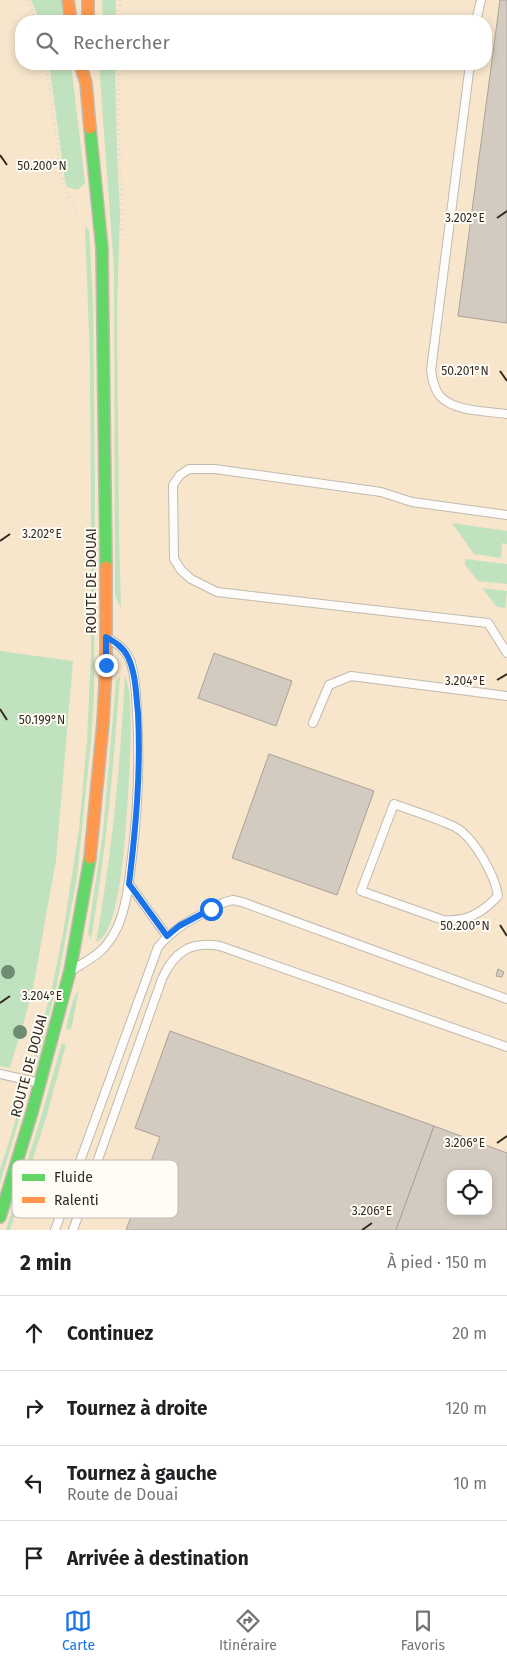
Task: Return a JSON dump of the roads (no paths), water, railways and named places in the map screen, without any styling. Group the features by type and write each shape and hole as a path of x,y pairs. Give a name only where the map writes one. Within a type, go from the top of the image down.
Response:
{"main road":[{"path":"68,0 70,15"},
{"path":"88,0 88,15"},
{"name":"ROUTE DE DOUAI","path":"82,70 86,82"},
{"name":"ROUTE DE DOUAI","path":"17,1160 41,1083 70,971 91,851 103,723 106,637 106,449 102,249 86,82 87,70"},
{"name":"ROUTE DE DOUAI","path":"0,1217 12,1178"}],"lane":[{"path":"477,15 481,0"},
{"path":"469,70 430,370 439,395 453,406 507,414"},
{"path":"507,515 412,502 381,492 215,469 189,469 180,475 173,485 174,559 181,570 204,587 217,592 488,623 507,653"},
{"path":"70,971 105,949 117,928 129,884 136,823 140,747 134,677 127,655 123,649 106,637"},
{"path":"313,723 329,685 351,676 507,696"},
{"path":"394,804 454,826 465,835 491,873 496,884 498,896 490,905 479,912 456,921 444,920 361,891 394,804"},
{"path":"129,884 167,936"},
{"path":"498,896 507,899"},
{"path":"80,1160 158,947 167,936 189,920 224,902 233,900 507,999"},
{"path":"98,1160 162,979 167,968 175,958 194,946 203,944 220,946 507,1047"},
{"path":"0,1074 41,1083"},
{"path":"55,1230 59,1218"},
{"path":"73,1230 77,1218"}]}
